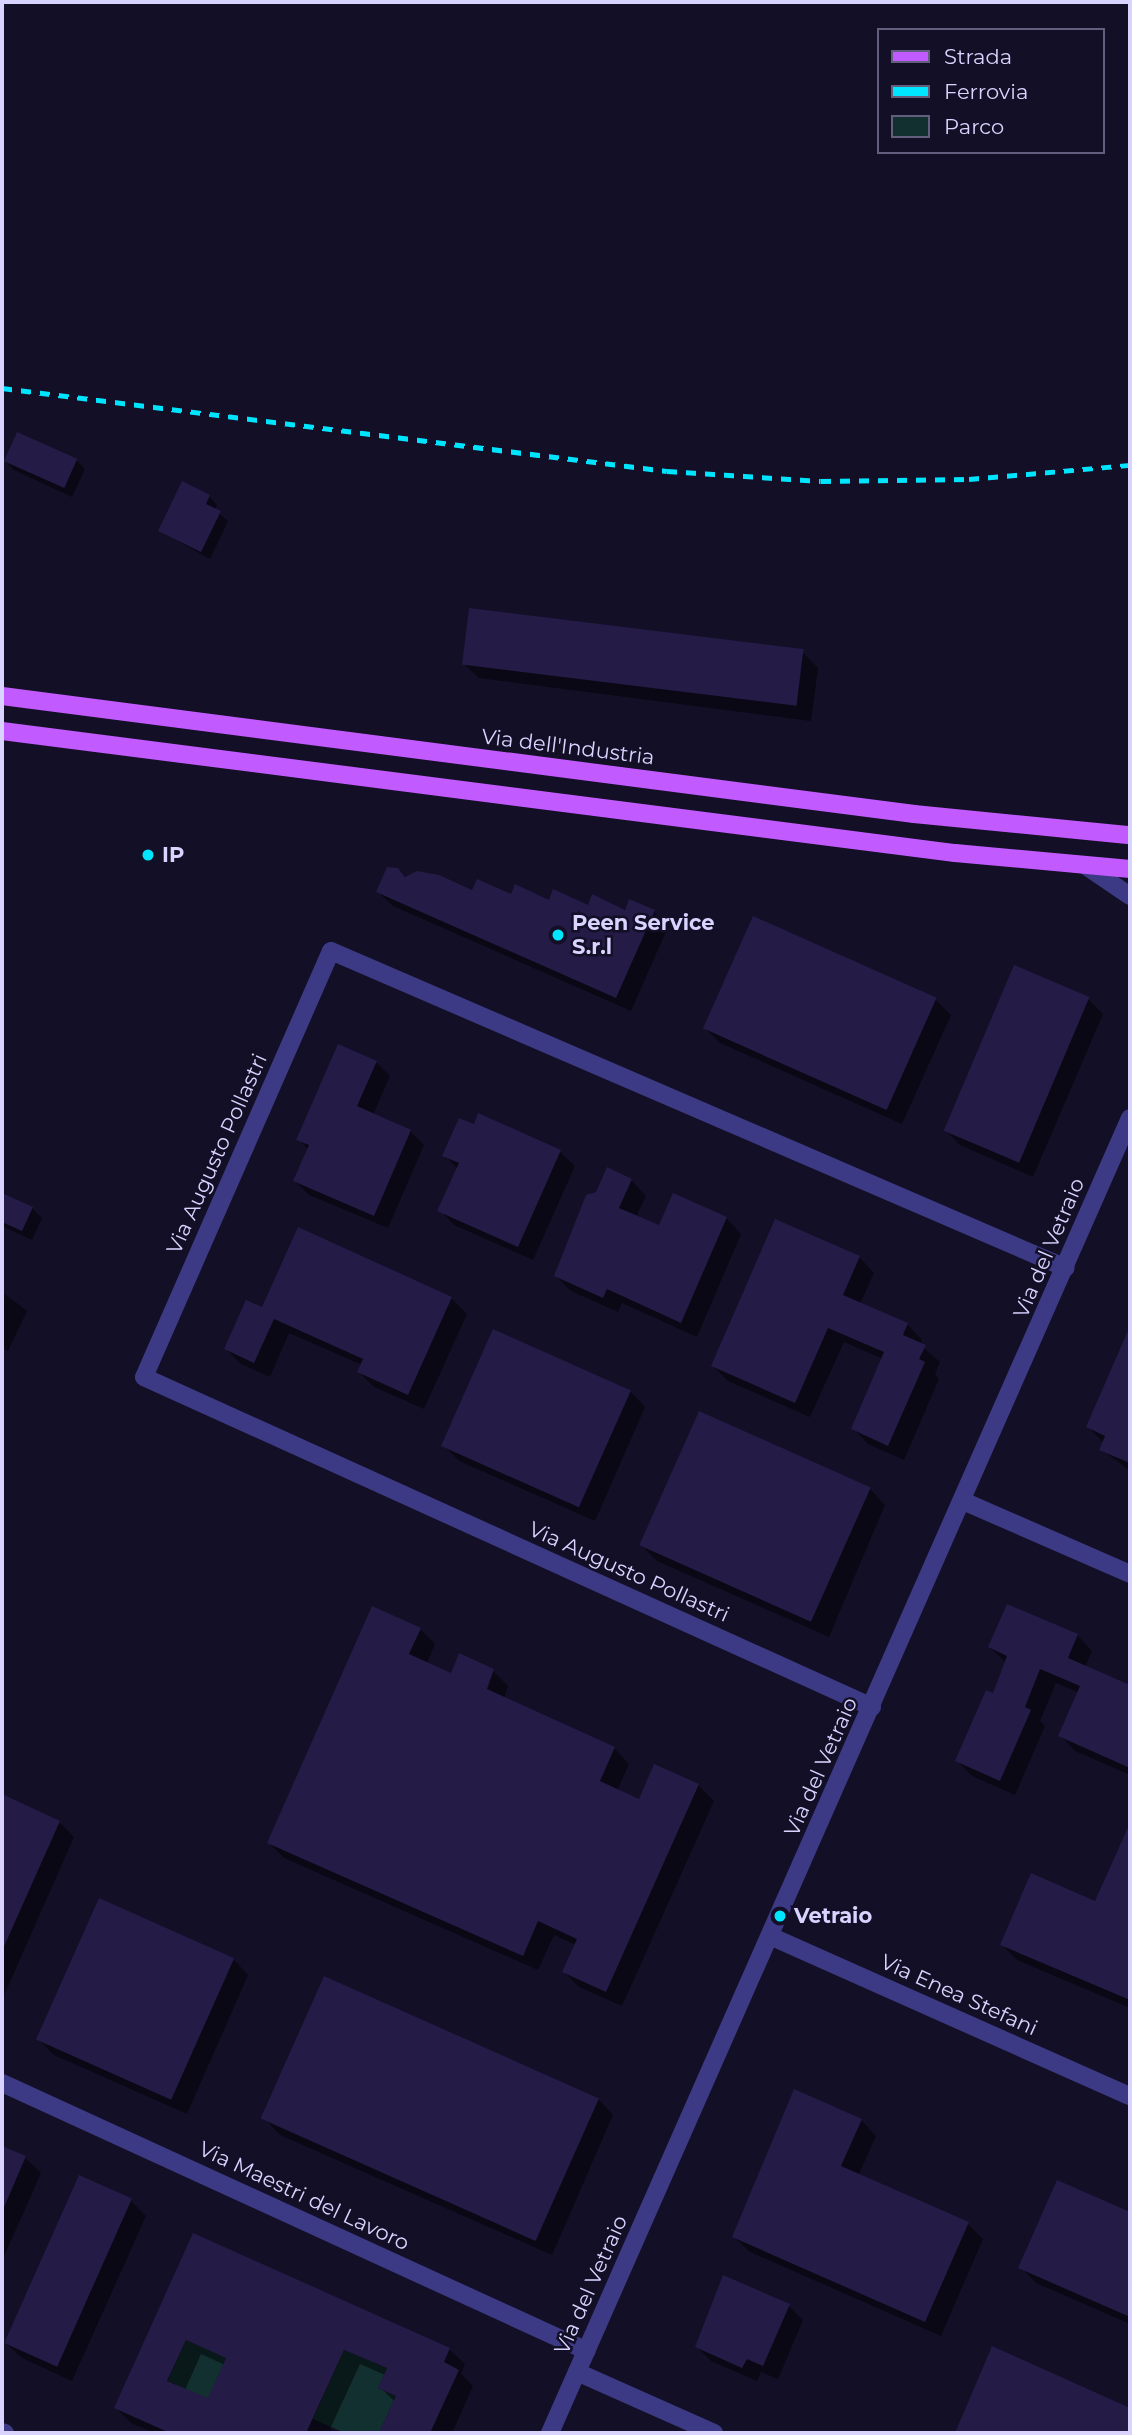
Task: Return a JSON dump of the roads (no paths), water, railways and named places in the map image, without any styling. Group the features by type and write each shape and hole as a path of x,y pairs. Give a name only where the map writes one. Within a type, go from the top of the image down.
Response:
{"main road":[{"name":"Via dell'Industria","path":"2,696 915,814 1130,835"},
{"path":"2,732 915,849 1130,869"}],"street":[{"path":"1086,866 1130,896"},
{"name":"Via Augusto Pollastri","path":"872,1707 144,1377 331,951 1066,1268"},
{"name":"Via del Vetraio","path":"550,2433 1130,1118"},
{"path":"963,1501 1130,1574"},
{"name":"Via Enea Stefani","path":"770,1936 1130,2096"},
{"name":"Via Maestri del Lavoro","path":"2,2083 587,2351"},
{"path":"577,2372 714,2433"}],"railway":[{"path":"2,388 667,471 821,481 969,479 1130,465"}],"place":[{"name":"IP","path":"148,855"},
{"name":"Peen Service S.r.l","path":"558,935"},
{"name":"Vetraio","path":"780,1916"}]}
